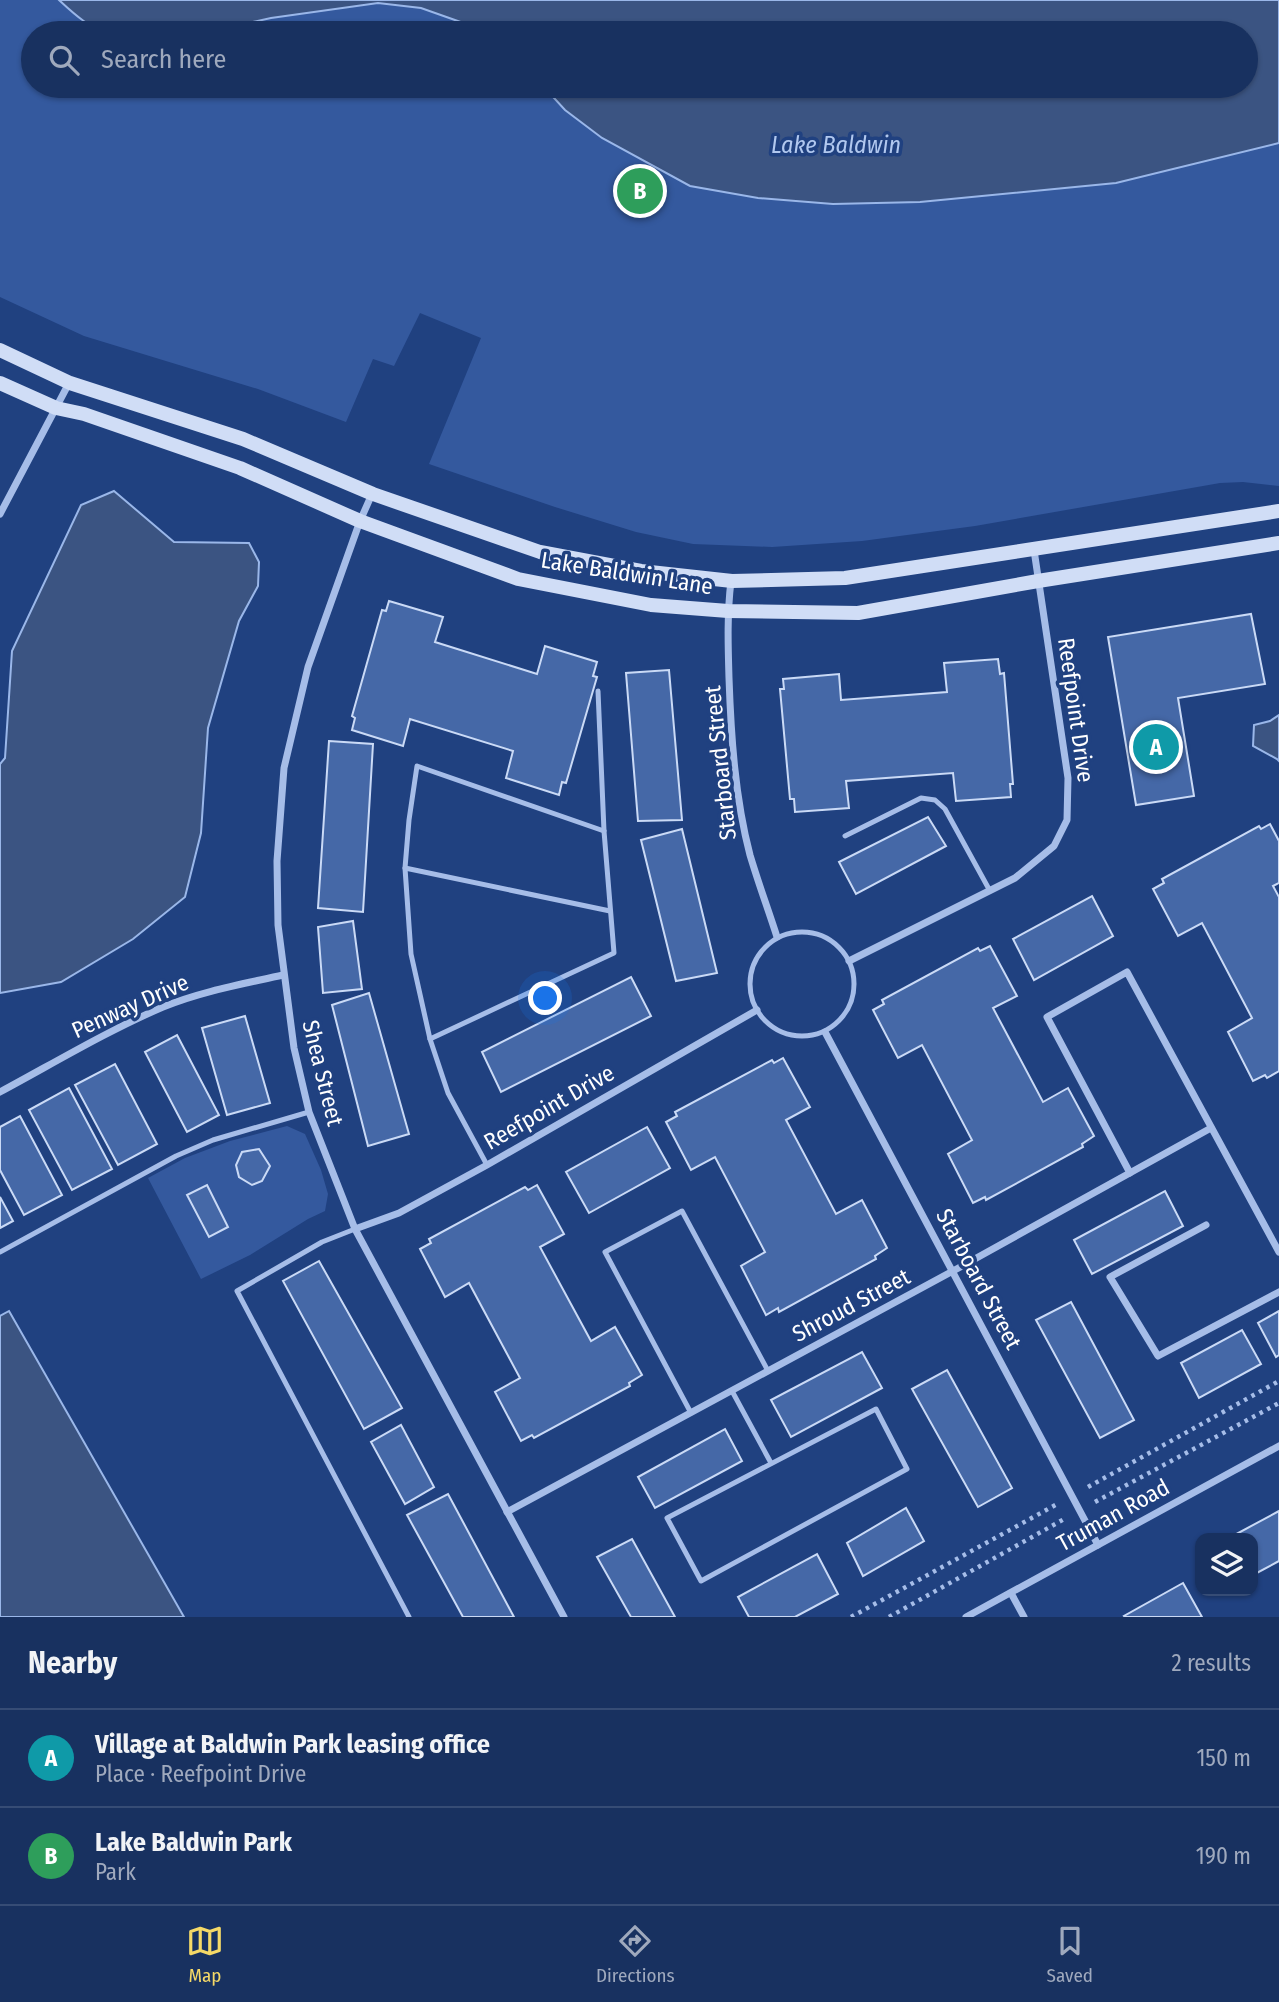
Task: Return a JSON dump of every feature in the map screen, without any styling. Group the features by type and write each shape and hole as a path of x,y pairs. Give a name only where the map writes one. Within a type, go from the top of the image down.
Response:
{"street":[{"name":"Lake Baldwin Lane","path":"0,350 70,383 243,439 373,494 540,552 641,571 732,581 845,578 1279,511"},
{"name":"Lake Baldwin Lane","path":"0,383 56,408 84,414 240,468 360,521 518,579 651,605 727,611 858,613 1279,543"},
{"path":"0,514 70,383"},
{"name":"Shea Street","path":"373,494 360,521 308,667 284,768 277,861 278,925 294,1048 309,1112 355,1229 564,1617"},
{"name":"Reefpoint Drive","path":"849,961 1015,878 1054,846 1067,820 1068,778 1034,550"},
{"name":"Starboard Street","path":"732,581 727,611 733,749 750,853 777,937"},
{"path":"1130,1172 1047,1017 1127,972 1279,1252"},
{"name":"Penway Drive","path":"0,1092 115,1029 165,1006 215,990 284,975"},
{"name":"Reefpoint Drive","path":"355,1229 398,1213 487,1165 757,1010"},
{"name":"Starboard Street","path":"825,1032 1098,1545"},
{"name":"Shroud Street","path":"508,1512 953,1271 1210,1128"},
{"path":"1206,1225 1110,1276 1158,1356 1279,1292"},
{"name":"Truman Road","path":"966,1617 1279,1446"},
{"path":"1011,1593 1024,1617"}],"lane":[{"path":"430,1040 614,953 604,831 598,691"},
{"path":"487,1165 449,1093 430,1040 411,954 405,868 417,766 604,831"},
{"path":"845,836 921,798 935,800 945,809 990,891"},
{"path":"405,868 610,911"},
{"path":"808,932 825,937 839,948 849,961 854,976 848,1009 838,1022 825,1032 808,1037 790,1036 774,1029 761,1017 753,1001 750,984 752,967 761,951 777,937 808,932"},
{"path":"0,1252 176,1156 213,1140 309,1112"},
{"path":"691,1413 605,1252 682,1212 768,1371"},
{"path":"355,1229 323,1242 237,1291 409,1617"},
{"path":"732,1391 771,1463"},
{"path":"876,1409 907,1469 701,1581 667,1518 771,1463 876,1409"}],"shaded area":[{"path":"0,0 1279,0 1279,486 1243,482 1220,483 975,526 862,541 772,547 693,544 636,532 429,464 481,338 420,313 394,366 373,359 346,422 258,389 84,336 0,297"},
{"path":"287,1126 305,1134 328,1194 325,1211 250,1255 201,1279 148,1178 185,1158 230,1141"}],"water":[{"name":"Lake Baldwin","path":"59,0 1279,0 1279,143 1116,183 920,202 833,204 758,198 690,186 602,138 565,110 554,98 1258,98 1258,21 458,21 421,8 378,3 257,21 85,21"},
{"path":"114,491 174,542 249,543 259,562 258,586 239,621 208,728 201,833 185,897 133,939 61,982 0,993 0,764 5,758 12,651 81,505"},
{"path":"1279,715 1279,761 1253,746 1254,725 1270,721"},
{"path":"9,1311 184,1617 0,1617 0,1316"}],"building":[{"path":"389,601 443,617 435,642 537,674 545,646 597,662 593,676 597,677 566,783 562,782 559,795 506,778 513,751 410,719 403,746 352,730 355,718 352,716 382,610 386,611"},
{"path":"1251,614 1265,684 1178,698 1194,796 1136,805 1108,637"},
{"path":"998,659 1000,674 1004,673 1013,784 1010,784 1011,797 956,801 953,773 846,781 849,808 795,812 794,799 790,799 780,689 784,689 783,679 839,674 841,700 947,692 944,663"},
{"path":"669,670 682,820 638,821 626,673"},
{"path":"329,741 373,744 363,912 318,908"},
{"path":"928,817 946,846 856,894 839,862"},
{"path":"1270,824 1279,841 1279,883 1273,886 1279,897 1279,1071 1267,1078 1265,1075 1253,1081 1228,1032 1252,1018 1202,923 1178,936 1153,889 1164,883 1162,879 1259,826 1261,829"},
{"path":"682,829 717,973 676,981 641,840"},
{"path":"1092,896 1113,936 1034,980 1013,939"},
{"path":"353,921 362,989 323,993 318,927"},
{"path":"990,946 1017,996 993,1008 1043,1102 1068,1088 1094,1136 1082,1144 1083,1147 986,1200 985,1197 973,1203 948,1154 972,1140 922,1045 898,1058 873,1010 884,1004 882,1000 978,948 980,951"},
{"path":"631,977 651,1016 501,1092 482,1052"},
{"path":"369,993 409,1134 368,1146 332,1005"},
{"path":"245,1016 270,1103 227,1115 202,1028"},
{"path":"177,1035 219,1115 187,1132 145,1052"},
{"path":"783,1058 810,1107 786,1120 836,1214 862,1200 887,1248 875,1256 876,1259 779,1312 778,1308 766,1315 741,1266 765,1252 715,1157 691,1170 666,1122 677,1116 675,1112 772,1060 774,1063"},
{"path":"115,1064 157,1144 118,1165 75,1085"},
{"path":"69,1088 112,1169 72,1190 29,1110"},
{"path":"20,1116 62,1195 24,1215 0,1170 0,1127"},
{"path":"647,1127 670,1168 589,1213 566,1172"},
{"path":"259,1149 270,1166 262,1181 252,1185 239,1177 236,1165 242,1152"},
{"path":"207,1185 228,1227 209,1237 187,1195"},
{"path":"537,1185 564,1234 540,1247 591,1341 615,1327 642,1375 629,1383 630,1386 534,1438 532,1435 521,1441 495,1392 520,1378 469,1283 445,1297 420,1249 431,1243 429,1239 525,1187 528,1190"},
{"path":"1165,1191 1183,1226 1092,1274 1074,1240"},
{"path":"0,1197 13,1221 0,1228"},
{"path":"319,1261 402,1408 364,1429 283,1281"},
{"path":"1071,1302 1134,1420 1100,1438 1036,1320"},
{"path":"1279,1311 1279,1355 1276,1357 1258,1323"},
{"path":"1242,1330 1261,1364 1199,1398 1181,1363"},
{"path":"862,1352 882,1388 791,1437 771,1400"},
{"path":"947,1370 1012,1488 978,1507 912,1389"},
{"path":"401,1425 434,1487 405,1504 371,1442"},
{"path":"725,1429 742,1461 655,1508 638,1477"},
{"path":"448,1494 514,1617 463,1617 407,1515"},
{"path":"906,1508 924,1541 863,1576 847,1543"},
{"path":"1279,1511 1279,1561 1258,1572 1258,1533 1238,1533"},
{"path":"632,1539 675,1617 631,1617 597,1557"},
{"path":"817,1554 838,1594 795,1617 749,1617 738,1597"},
{"path":"1183,1583 1202,1617 1124,1616"}],"place":[{"name":"Lake Baldwin Park","path":"640,191"},
{"name":"Village at Baldwin Park leasing office","path":"1156,747"}]}
